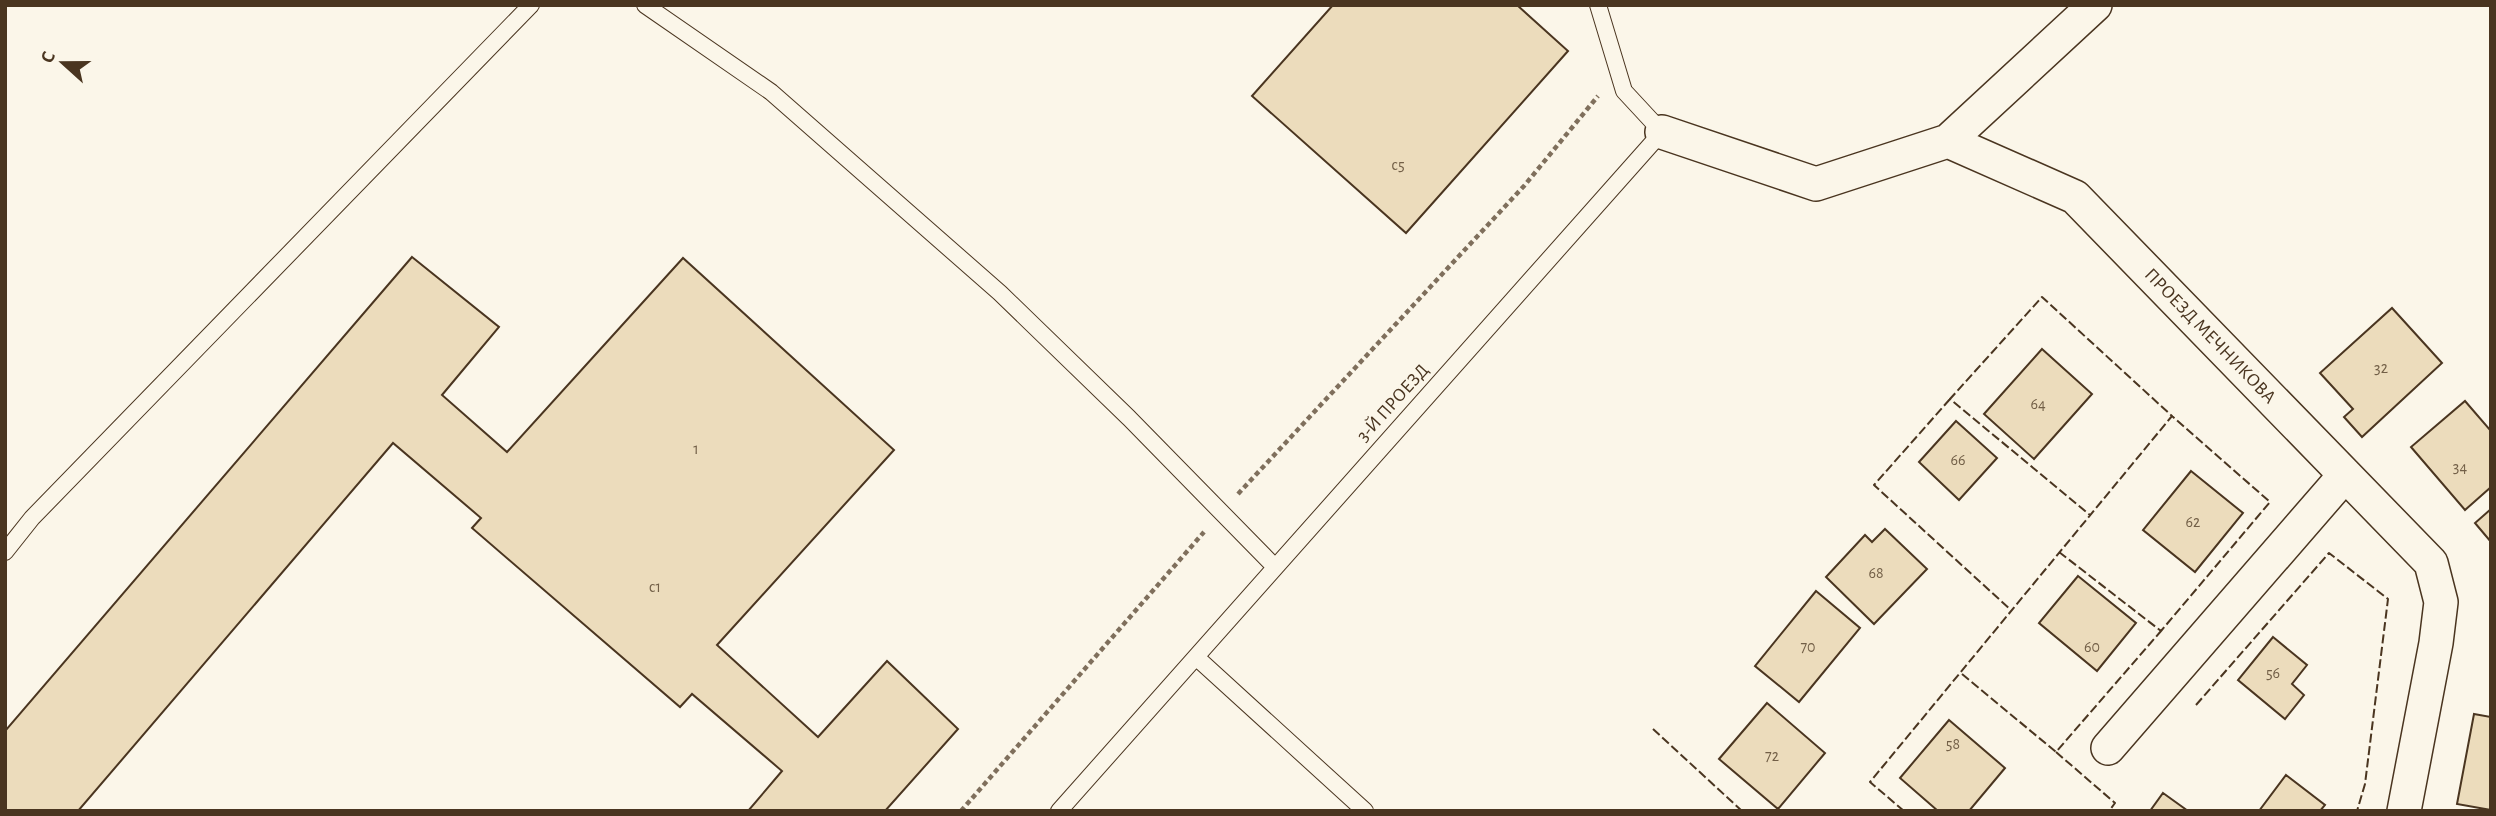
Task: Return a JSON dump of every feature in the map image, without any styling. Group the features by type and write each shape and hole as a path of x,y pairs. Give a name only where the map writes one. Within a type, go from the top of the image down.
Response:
{"street":[{"path":"1662,132 1816,184 1948,141 2095,5"},
{"name":"ПРОЕЗД МЕЧНИКОВА","path":"1948,141 2075,197 2431,563 2441,602 2437,643 2404,811"},
{"path":"2108,748 2345,475"}],"lane":[{"path":"5,552 41,508 531,5"},
{"path":"645,5 771,92 1000,293 1275,567"},
{"path":"1598,5 1624,90 1662,132"},
{"name":"3-Й ПРОЕЗД","path":"1059,811 1662,132"},
{"path":"1196,657 1365,811"}],"path":[{"path":"961,811 1221,512 1524,186 1597,96 1624,90"}],"building":[{"path":"1333,5 1517,5 1568,51 1406,233 1252,96"},
{"path":"412,257 499,327 442,395 507,452 683,258 894,450 717,645 818,737 887,661 958,729 885,811 748,811 782,771 692,694 680,707 472,528 481,518 393,443 78,811 5,811 5,731"},
{"path":"2392,308 2442,363 2362,437 2344,417 2353,409 2320,373"},
{"path":"2042,349 2092,394 2034,459 1984,414"},
{"path":"2465,401 2491,431 2491,487 2465,510 2411,447"},
{"path":"1956,421 1997,458 1959,500 1919,462"},
{"path":"2191,471 2243,513 2195,572 2143,530"},
{"path":"2491,509 2491,542 2475,523"},
{"path":"1885,529 1927,569 1874,624 1826,577 1865,535 1872,542"},
{"path":"2078,576 2136,623 2097,671 2039,623"},
{"path":"1816,591 1860,628 1799,702 1755,666"},
{"path":"2273,637 2307,665 2292,684 2304,695 2285,719 2238,680"},
{"path":"1767,703 1825,753 1778,809 1719,759"},
{"path":"2474,714 2491,717 2491,810 2457,804"},
{"path":"1949,720 2005,768 1969,811 1938,811 1900,778"},
{"path":"2286,775 2325,805 2320,811 2259,811"},
{"path":"2163,793 2188,811 2150,811"}],"fence":[{"path":"1904,811 1870,782 2172,416 2042,297 1950,399 2090,515"},
{"path":"1950,399 1874,485 2012,611"},
{"path":"2059,552 2161,631 2270,502 2172,416"},
{"path":"2196,705 2329,553 2388,599 2365,784 2357,811"},
{"path":"1962,674 2056,752 2161,631"},
{"path":"1653,729 1742,811"},
{"path":"2056,752 2115,803 2109,811"}]}
